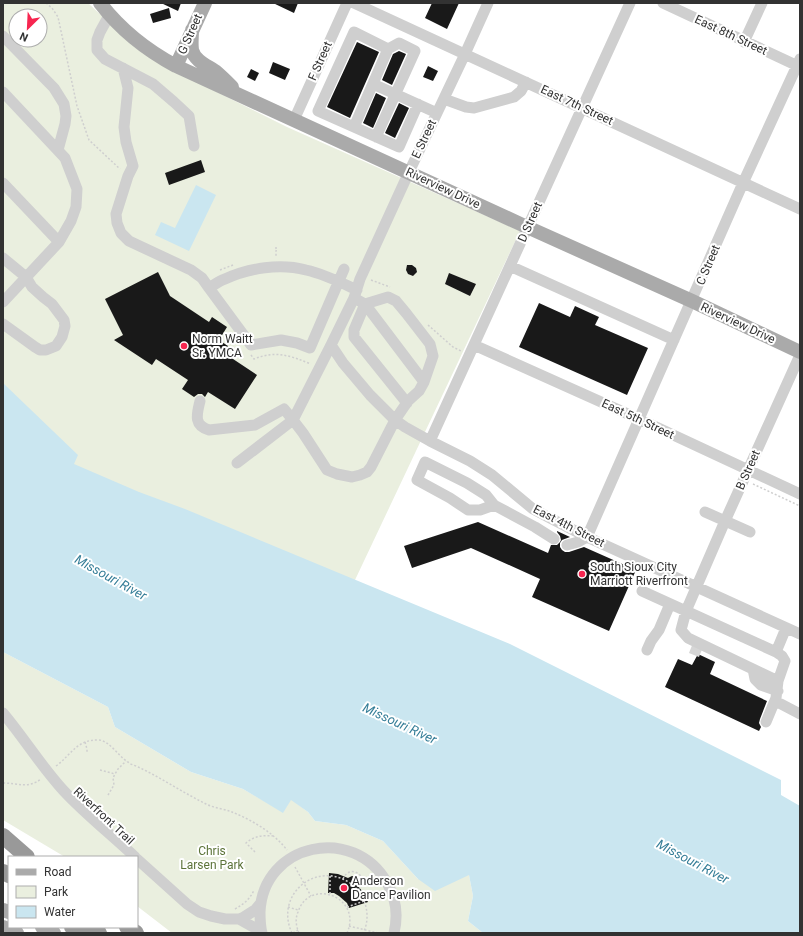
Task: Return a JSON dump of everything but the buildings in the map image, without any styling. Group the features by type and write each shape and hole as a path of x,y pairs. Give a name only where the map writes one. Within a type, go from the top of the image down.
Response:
{"highway":[{"path":"3,836 26,856"},
{"path":"3,847 16,856"}],"main road":[{"name":"Riverview Drive","path":"100,3 110,17 137,41 176,66 692,301 800,353"},
{"name":"G Street","path":"176,66 205,3"},
{"path":"192,30 192,48 194,54 202,64 216,72 239,94"},
{"path":"3,927 17,933"},
{"path":"44,928 54,933"}],"street":[{"name":"F Street","path":"294,120 347,3"},
{"name":"East 7th Street","path":"354,3 800,209"},
{"name":"E Street","path":"293,420 355,294 360,279 488,3"},
{"name":"D Street","path":"430,441 630,3"},
{"name":"East 8th Street","path":"663,3 744,42 799,64"},
{"path":"744,42 762,3"},
{"path":"110,17 100,32 97,40 97,50 105,59 153,84 189,116 194,146"},
{"path":"388,49 354,32 318,111 399,147 418,104"},
{"path":"3,36 54,88 64,104 66,124 58,150"},
{"path":"354,127 388,49 398,43 415,51 376,137"},
{"name":"C Street","path":"588,537 743,183 799,64"},
{"path":"123,68 128,88 124,128 126,142 133,166 128,176 116,214 117,223 121,233 129,241 191,270 202,278 251,346 281,340 297,343 310,348 344,269"},
{"path":"444,99 466,107 474,108 514,97 521,91 526,82"},
{"path":"373,84 437,113"},
{"path":"3,92 65,158 77,189 76,207 71,221 59,242 3,302"},
{"path":"3,183 59,242"},
{"path":"3,258 26,277 32,287 52,304 64,320 65,326 62,337 56,346 46,350 40,350 3,324"},
{"path":"510,266 674,340"},
{"path":"209,288 225,279 246,272 266,268 283,267 305,269 324,275 339,282 365,304 424,382"},
{"path":"200,401 197,416 199,425 203,429 208,430 255,425 284,409 303,433 328,470 336,474 352,476 367,472 395,420 407,403 419,391 424,382 433,356 430,344 396,301 388,297 365,304"},
{"path":"365,304 354,330 354,337 407,403"},
{"name":"East 4th Street","path":"331,345 343,364 370,395 395,420 430,441 470,460 533,509 548,518 588,537 800,634"},
{"name":"East 5th Street","path":"474,345 639,419 800,494"},
{"name":"B Street","path":"680,630 696,586 800,353"},
{"path":"237,463 293,420"},
{"path":"494,505 480,510 468,510 450,498 417,480 425,462 467,483 486,495 494,505 554,539"},
{"path":"705,512 750,532"},
{"path":"542,532 548,518"},
{"path":"567,545 588,537"},
{"path":"642,591 782,656 785,661 776,698 766,722"},
{"path":"647,650 651,641 659,630 670,604"},
{"path":"776,652 786,628"},
{"path":"680,630 688,638 753,669 778,686"},
{"path":"680,630 682,640 696,650 708,654 713,649"},
{"path":"781,704 800,714"},
{"path":"3,712 67,795 134,856"},
{"path":"261,933 260,904 270,878 290,855 316,848 329,847 352,852 364,858 379,870 391,889 396,915 394,933"},
{"path":"138,860 187,904 199,912 225,919 239,919 255,910 260,904"},
{"path":"239,919 261,933"}],"path":[{"path":"275,248 277,248 276,258"},
{"path":"751,484 800,506"},
{"path":"3,783 26,785 34,784 61,763 77,746 90,740 102,741 108,744 126,761 153,774 208,805 232,812 264,828 284,847 290,855 311,896"},
{"path":"85,742 87,752"},
{"path":"108,795 114,784 113,778 115,774 126,761"},
{"path":"100,770 115,774"},
{"path":"255,852 246,843 259,836 273,836"},
{"path":"343,879 348,872 353,871 358,873 362,877 363,881 358,890"},
{"path":"330,876 330,894"},
{"path":"347,933 349,926 349,914 346,907 340,900 330,894 322,893 311,896 298,910 296,921 299,932 292,933 287,918 288,907 294,893 303,883 314,878 330,876 343,879 353,885 358,890 364,901 366,909 367,918 362,933"},
{"path":"229,910 244,904 251,897 256,886"},
{"path":"346,907 364,901"},
{"path":"288,907 298,910"},
{"path":"349,926 378,933"}],"green space":[{"path":"3,3 88,3 117,30 179,73 287,127 520,231 355,580 100,519 3,438"},
{"name":"Chris Larsen Park","path":"3,652 108,707 115,727 191,772 243,789 283,812 291,799 308,812 315,821 346,825 383,841 418,879 469,875 473,896 468,921 483,933 172,933 138,907 138,856 63,856 3,820"}],"water":[{"path":"196,185 216,195 189,251 155,235 161,222 175,228"},
{"name":"Missouri River","path":"3,383 78,455 74,464 510,644 781,780 781,795 800,806 800,933 483,933 468,921 473,896 469,875 435,891 418,879 383,841 346,825 315,821 308,812 291,800 283,813 243,789 191,772 115,727 108,707 3,652"}],"tunnel":[{"path":"691,648 701,652"}],"place":[{"name":"Norm Waitt Sr. YMCA","path":"184,346"},
{"name":"South Sioux City Marriott Riverfront","path":"582,574"},
{"name":"Anderson Dance Pavilion","path":"344,888"}]}
